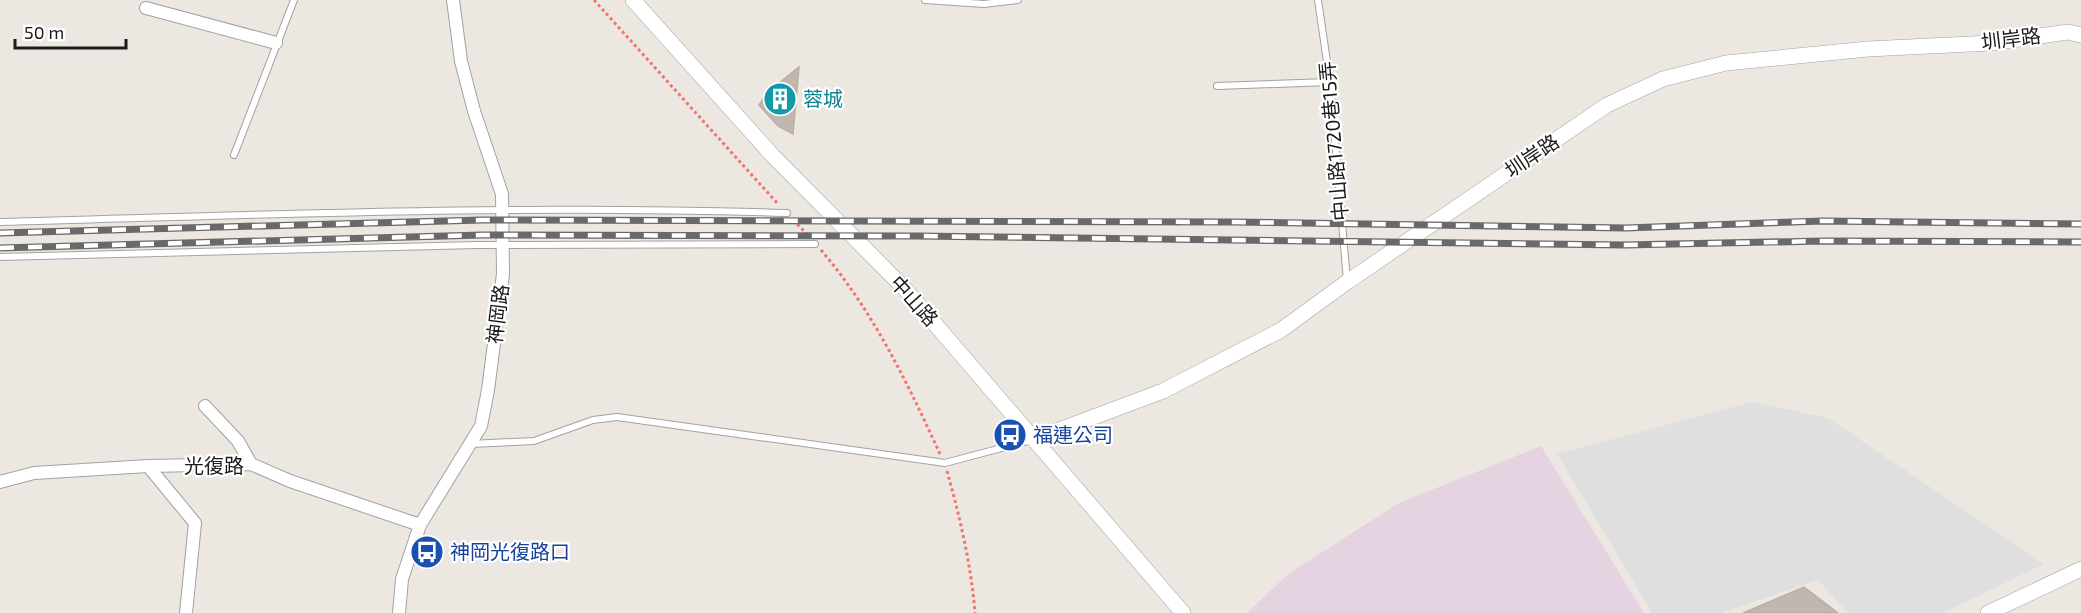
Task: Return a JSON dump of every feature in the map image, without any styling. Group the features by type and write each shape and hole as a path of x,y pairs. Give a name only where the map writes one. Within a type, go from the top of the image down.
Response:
{"street":[{"name":"神岡路","path":"399,613 402,579 420,525 481,426 503,274 502,194 460,61 453,0"},
{"name":"中山路","path":"633,0 773,156 905,289 1183,613"},
{"path":"146,8 276,43"},
{"name":"圳岸路","path":"1035,439 1163,392 1281,330 1347,282 1607,105 1663,79 1726,63 1868,49 1990,43 2068,32 2081,35"},
{"path":"205,406 238,441 251,464"},
{"name":"光復路","path":"0,482 34,473 148,466 251,464 290,481 420,525"},
{"path":"148,466 195,523 186,613"},
{"path":"1988,613 2081,570"}],"lane":[{"path":"234,155 294,0"},
{"path":"925,0 984,4 1018,0"},
{"name":"中山路1720巷15弄","path":"1318,0 1330,82 1347,282"},
{"path":"1217,86 1330,82"},
{"path":"0,222 503,210 787,213"},
{"path":"0,257 503,245 815,244"},
{"path":"470,444 534,441 593,420 617,417 945,463 1035,439"}],"path":[{"path":"594,0 815,244 867,310 900,369 945,463 960,518 975,613"}],"shaded area":[{"path":"1752,402 1828,418 2044,564 1943,613 1848,613 1818,580 1721,613 1652,613 1557,454"},
{"path":"1541,446 1644,613 1247,613 1288,574 1399,503"}],"building":[{"name":"蓉城","path":"799,67 793,134 778,126 759,105 768,92"},
{"path":"1804,587 1838,613 1743,613"}],"railway":[{"path":"0,233 482,220 1234,222 1626,228 1823,221 2081,224"},
{"path":"0,248 482,235 916,236 1625,245 1823,241 2081,242"}],"place":[{"name":"蓉城","path":"780,99"},
{"name":"福連公司","path":"1010,435"},
{"name":"神岡光復路口","path":"427,552"}]}
